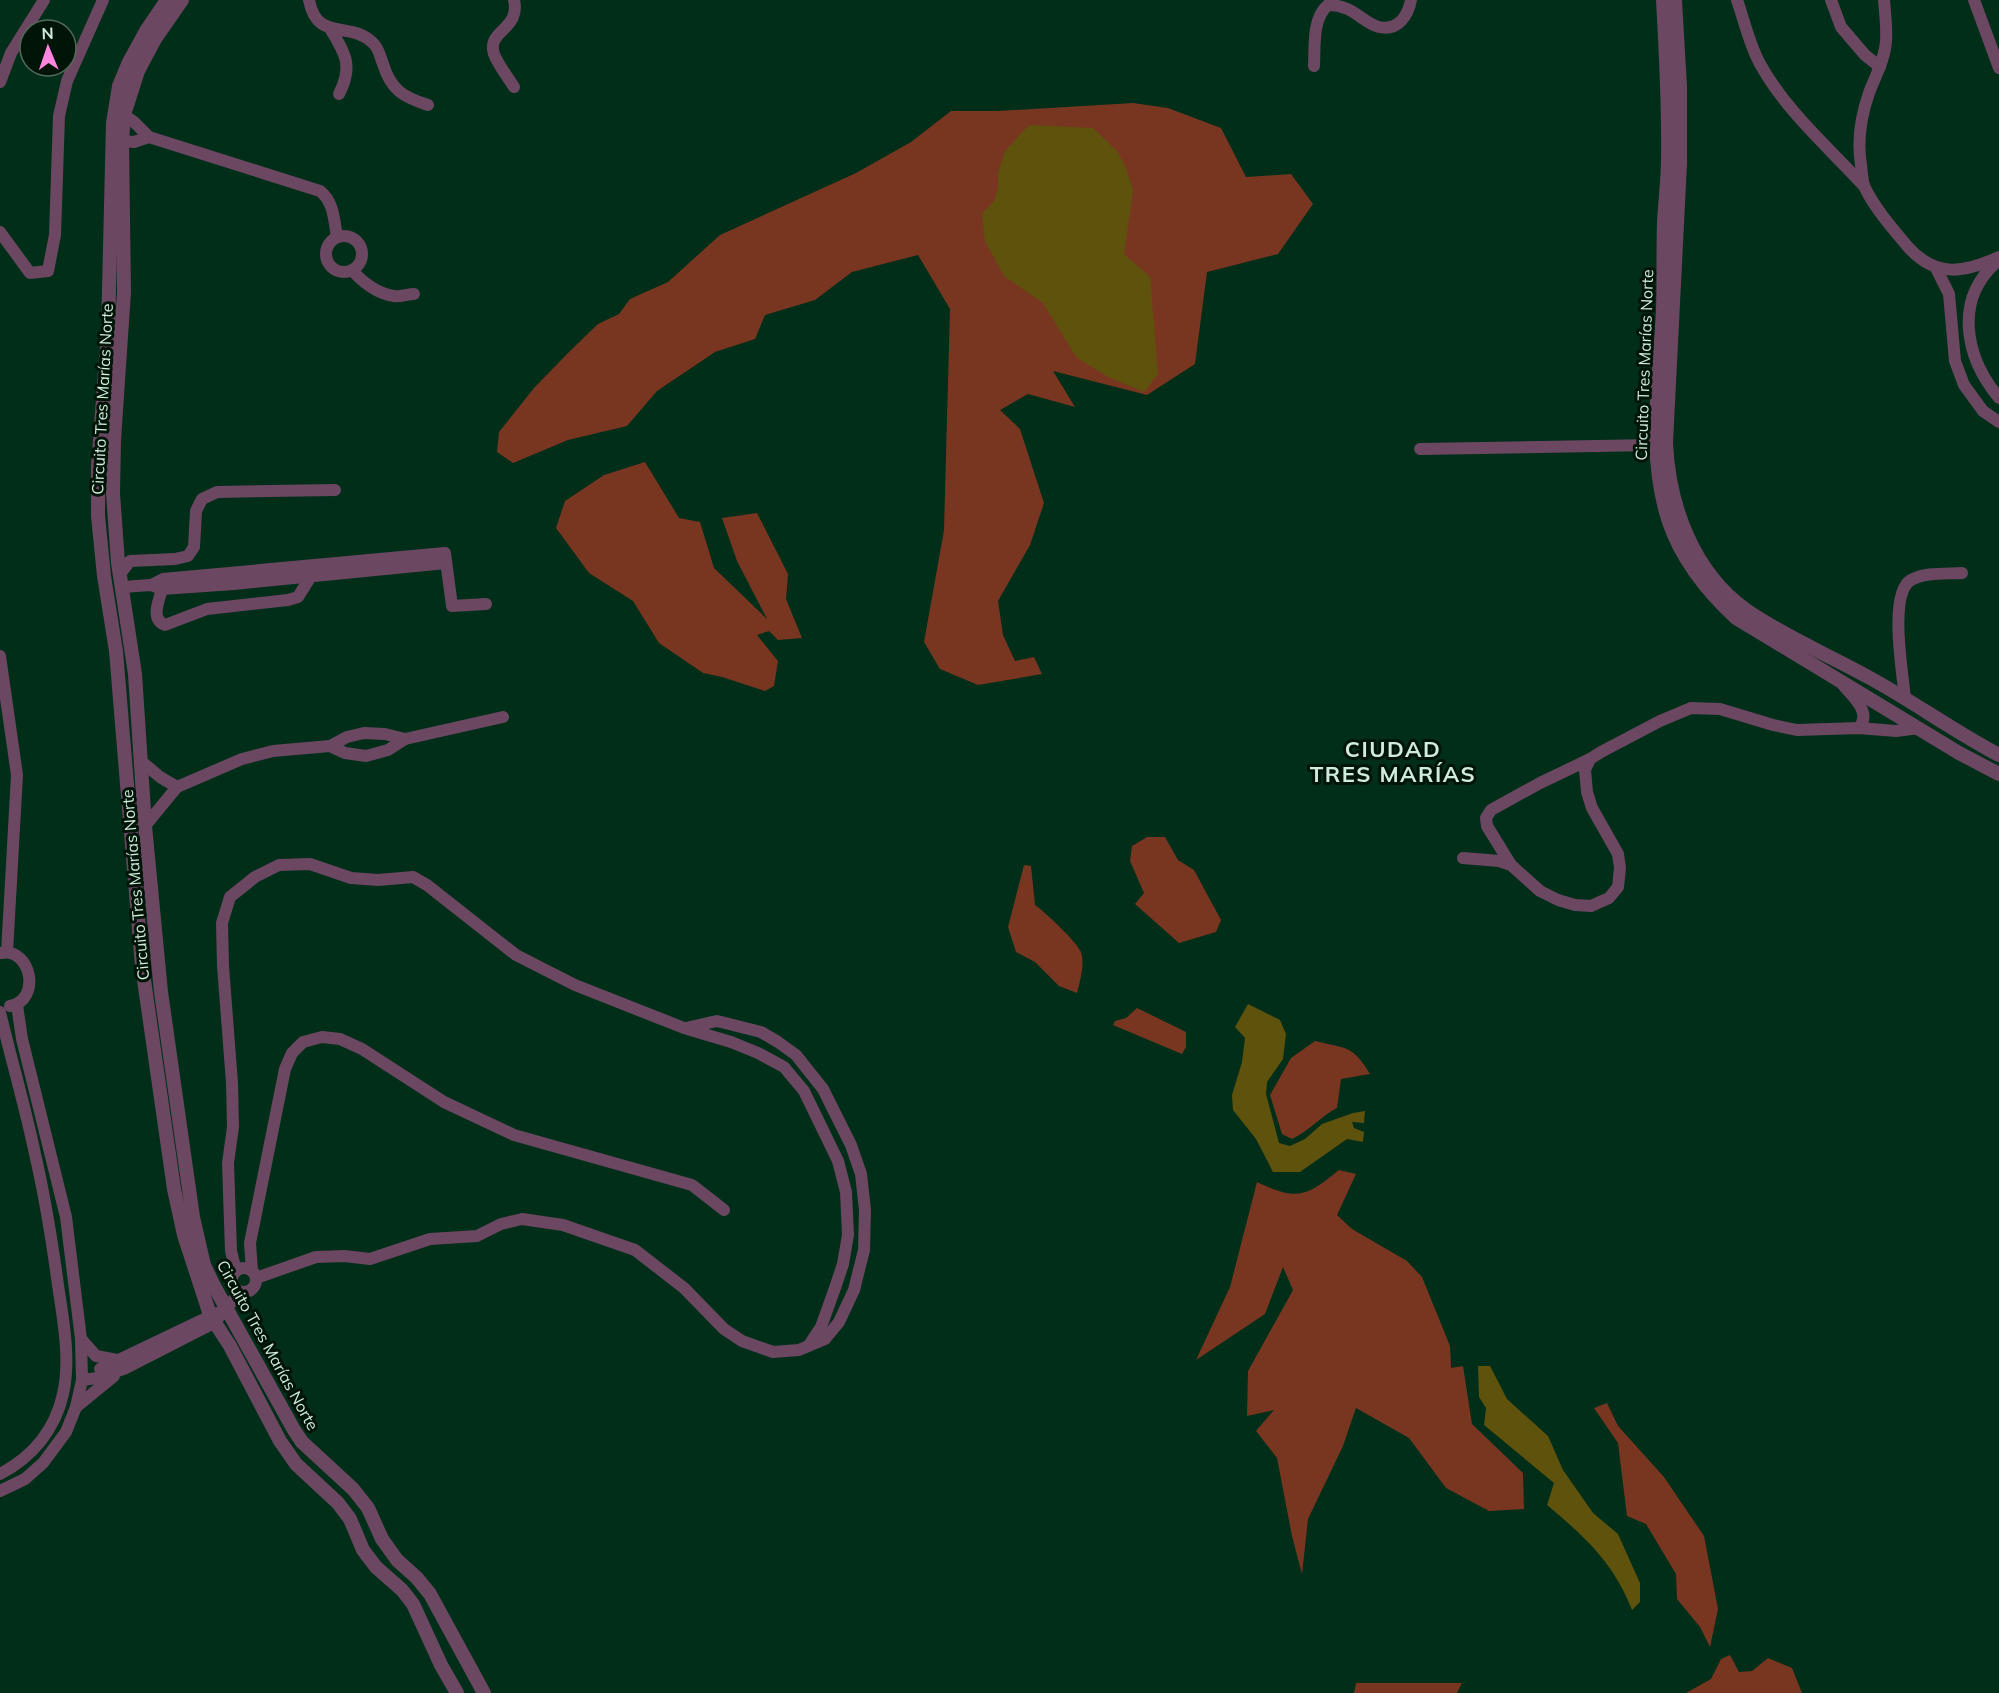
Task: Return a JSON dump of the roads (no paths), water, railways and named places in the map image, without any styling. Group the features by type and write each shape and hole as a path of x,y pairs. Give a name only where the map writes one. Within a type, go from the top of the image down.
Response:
{"street":[{"path":"0,232 30,273 48,271 55,235 59,116 67,81 103,0"},
{"name":"Circuito Tres Marías Norte","path":"166,0 129,62 119,86 113,123 111,256 98,466 98,516 104,576 117,661 144,977 174,1189 184,1235 212,1319 230,1346 287,1453 338,1503 350,1519 363,1550 376,1567 402,1590 413,1604 441,1665 457,1693"},
{"name":"Circuito Tres Marías Norte","path":"182,0 146,55 138,71 124,115 122,141 124,292 114,440 113,493 116,546 135,674 145,826 161,993 193,1217 204,1265 226,1309 302,1442 353,1489 368,1508 382,1539 397,1560 417,1578 430,1594 484,1693"},
{"path":"309,0 315,18 332,30 344,50 348,66 345,82 339,94"},
{"path":"514,0 516,11 513,19 493,43 494,53 514,87"},
{"path":"1314,66 1317,27 1322,10 1328,5 1342,6 1378,27 1390,27 1400,24 1411,0"},
{"name":"Circuito Tres Marías Norte","path":"1663,0 1674,163 1666,443 1667,470 1675,521 1718,584 1745,609 1788,635 1870,678 1970,740 1999,755"},
{"name":"Circuito Tres Marías Norte","path":"1675,0 1680,87 1655,445 1658,470 1694,572 1716,599 1736,618 1999,774"},
{"path":"1737,0 1758,60 1773,86 1864,186 1892,228 1918,257 1936,268 1951,270 1982,265 1999,258"},
{"path":"1831,0 1841,27 1865,55 1880,67"},
{"path":"1864,186 1860,159 1860,127 1886,42 1884,0"},
{"path":"1974,0 1999,68"},
{"path":"0,82 11,53 40,3"},
{"path":"332,30 362,35 374,43 392,87 409,99 428,105"},
{"path":"124,115 149,137 320,191 327,196 331,204 337,237"},
{"path":"122,141 134,142 149,137"},
{"path":"351,236 361,246 362,260 352,270 338,271 327,261 327,247 337,237 351,236"},
{"path":"1999,258 1979,281 1972,295 1969,314 1972,352 1980,371 1999,398"},
{"path":"1936,268 1949,294 1955,361 1964,385 1983,411 1999,422"},
{"path":"352,270 361,280 376,290 395,296 414,294"},
{"path":"1420,450 1655,445"},
{"path":"116,546 130,561 175,559 188,556 194,547 196,512 202,499 217,492 334,490"},
{"path":"130,561 121,581 156,587"},
{"path":"317,572 298,597 288,600 207,609 165,625 156,617 156,587 163,579 446,563 452,606 486,604"},
{"path":"1905,699 1898,630 1900,593 1908,582 1919,576 1962,573"},
{"path":"0,656 17,775 16,830 4,952 21,959 30,974 29,992 17,1005 0,1010 35,1152 49,1220 62,1312 66,1365 63,1394 53,1422 39,1444 16,1466 0,1474"},
{"path":"1838,679 1860,705 1864,714 1864,722 1859,728"},
{"path":"1590,759 1585,770 1587,792 1592,808 1618,854 1620,868 1618,887 1609,898 1591,906 1575,905 1558,900 1540,891 1511,865 1487,826 1486,818 1491,810 1660,721 1691,708 1720,709 1797,730 1859,728 1896,731 1919,728"},
{"path":"330,746 345,753 366,756 388,750 405,739 503,717"},
{"path":"145,826 177,787 242,759 273,751 330,746 347,737 364,733 385,734 405,739"},
{"path":"141,761 160,777 177,787"},
{"path":"1462,858 1498,861 1511,865"},
{"path":"236,1271 231,1251 228,1163 233,1127 232,1083 222,923 230,897 255,877 279,866 310,864 351,878 378,880 413,877 427,885 516,956 575,985 684,1028 732,1042 784,1067 804,1090 838,1161 846,1192 848,1235 843,1264 835,1288 821,1327 809,1345"},
{"path":"0,1491 25,1479 43,1463 66,1432 76,1407 82,1380 81,1339 66,1217 22,1039 17,1005"},
{"path":"684,1028 717,1021 761,1032 778,1042 796,1055 823,1089 851,1145 861,1174 865,1210 864,1250 854,1290 839,1323 825,1339 799,1350 773,1352 742,1341 724,1329 684,1288 635,1250 563,1225 522,1219 501,1224 477,1236 430,1239 370,1259 344,1256 316,1257 254,1274 244,1268 236,1271 232,1278 234,1286 240,1292 249,1292 255,1286 254,1274 250,1243 285,1070 292,1053 303,1042 322,1037 340,1039 362,1049 444,1102 514,1135 692,1185 724,1210"},
{"path":"63,1394 73,1390 82,1380 97,1378 212,1319 226,1309 240,1292"},
{"path":"81,1339 96,1356 124,1364"},
{"path":"76,1407 124,1364"},
{"path":"66,1365 74,1368 82,1380"}],"district":[{"name":"CIUDAD TRES MARÍAS","path":"1393,762"}]}
